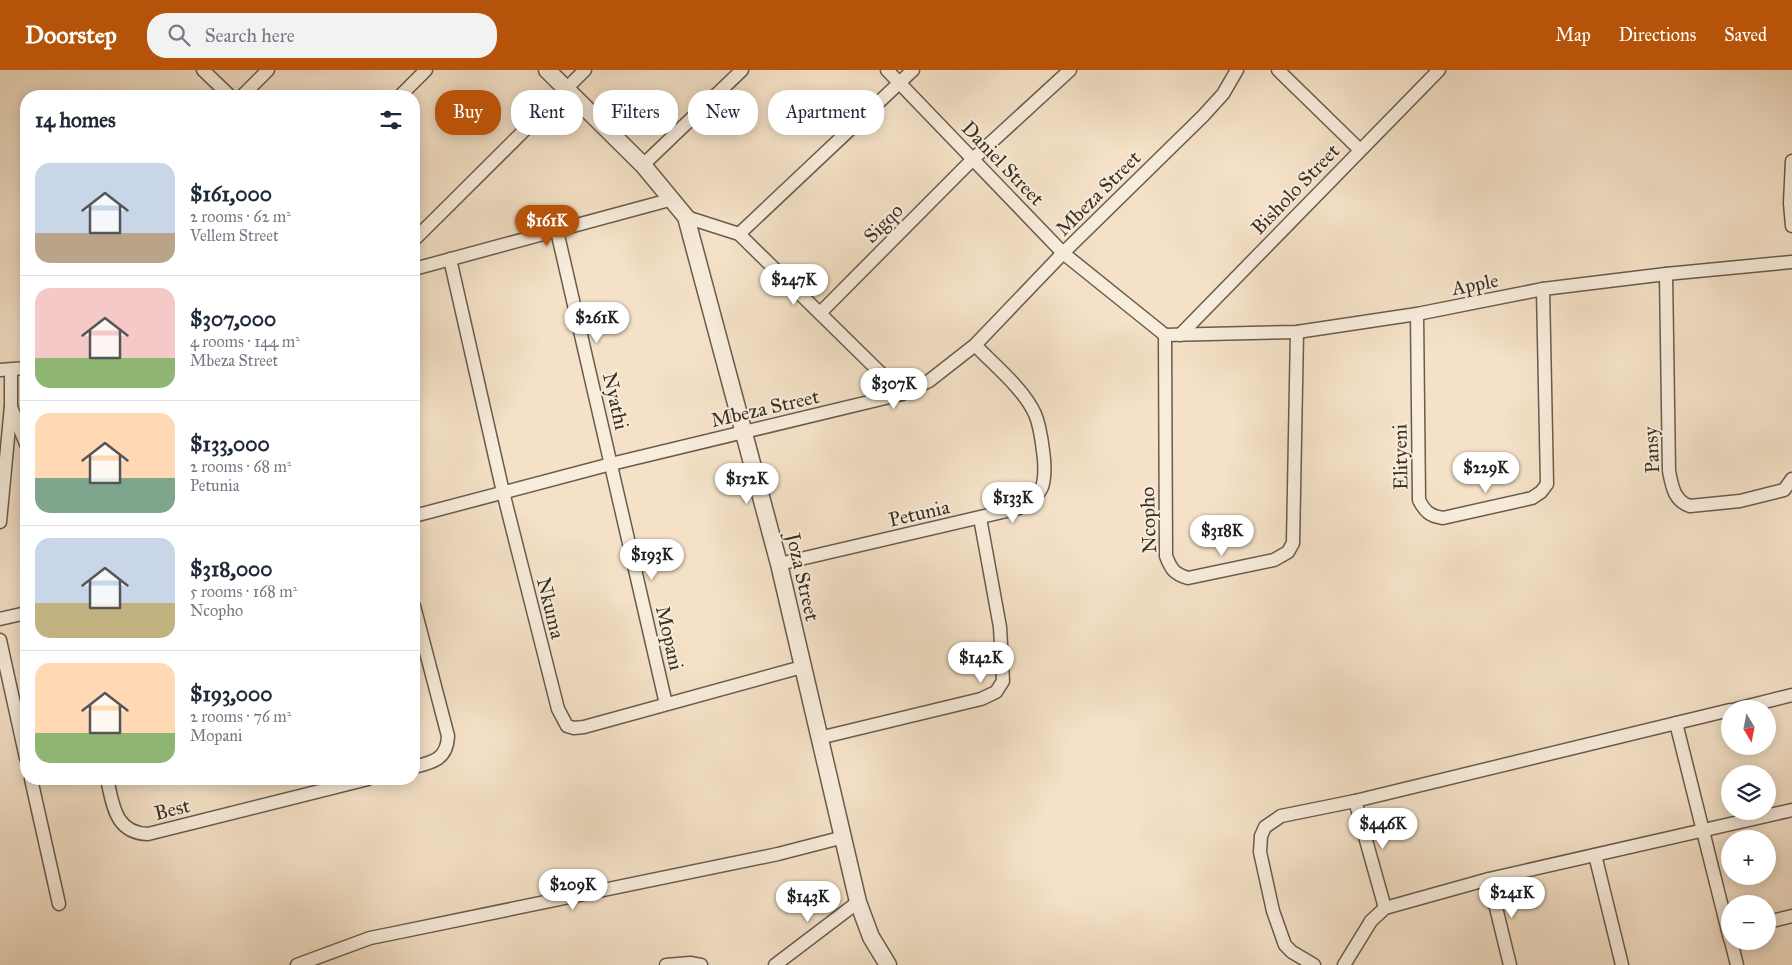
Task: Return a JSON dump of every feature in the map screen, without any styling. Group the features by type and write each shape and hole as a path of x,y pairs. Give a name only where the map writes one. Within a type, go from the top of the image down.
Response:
{"street":[{"path":"203,70 224,90"},
{"path":"248,90 268,70"},
{"path":"406,90 426,70"},
{"name":"Joza Street","path":"547,70 643,165 674,199 686,217 779,564 858,902 871,937 888,965"},
{"path":"420,234 585,70"},
{"path":"643,165 742,70"},
{"name":"Daniel Street","path":"887,70 901,82 1064,253 1165,335"},
{"path":"739,234 913,70"},
{"name":"Sigqo","path":"820,313 973,159 1070,70"},
{"name":"Mbeza Street","path":"420,514 611,464 902,394 930,381 975,344 1203,116 1223,94 1237,70"},
{"path":"1278,70 1359,149"},
{"name":"Bisholo Street","path":"1180,335 1359,149 1439,70"},
{"path":"1792,161 1790,203 1792,226"},
{"path":"420,266 674,199"},
{"path":"686,217 739,234 902,394"},
{"name":"Nyathi","path":"557,230 611,464"},
{"name":"Nkuma","path":"450,259 503,492 543,654 563,721 574,728 584,727 802,667"},
{"name":"Apple","path":"1165,335 1297,332 1417,314 1543,289 1666,274 1792,262"},
{"name":"Pansy","path":"1666,274 1668,471 1677,497 1683,504 1690,506 1740,501 1784,490 1792,479"},
{"name":"Elityeni","path":"1417,314 1419,500 1425,511 1433,516 1443,518 1532,498 1541,492 1547,484 1543,289"},
{"name":"Ncopho","path":"1165,335 1166,556 1170,568 1177,575 1188,578 1274,560 1288,552 1292,543 1297,332"},
{"name":"Petunia","path":"779,564 980,518 1019,508 1037,498 1042,488 1045,472 1041,434 1034,413 1022,395 975,344"},
{"path":"0,522 11,406 6,370 20,369"},
{"path":"11,406 20,429"},
{"name":"Mopani","path":"611,464 666,704"},
{"path":"819,738 981,699 996,692 1003,680 1000,627 980,518"},
{"path":"0,616 20,613"},
{"path":"0,640 20,731"},
{"path":"420,651 448,736 448,748 440,758 420,765"},
{"path":"1772,700 1792,695"},
{"path":"1314,965 1292,952 1285,945 1278,928 1260,852 1261,836 1265,827 1281,816 1355,801 1721,712"},
{"path":"1676,723 1721,901"},
{"path":"32,785 59,904"},
{"name":"Best","path":"108,785 116,818 132,832 148,834 344,785"},
{"path":"1355,801 1385,908"},
{"path":"1344,965 1371,921 1385,908 1489,879 1656,840 1703,832 1792,810"},
{"path":"297,965 370,938 769,856 844,837"},
{"path":"1594,855 1622,965"},
{"path":"1489,879 1510,965"},
{"path":"775,965 858,902"},
{"path":"1776,920 1792,916"},
{"path":"1733,950 1736,965"},
{"path":"666,965 690,963 701,965"}]}
